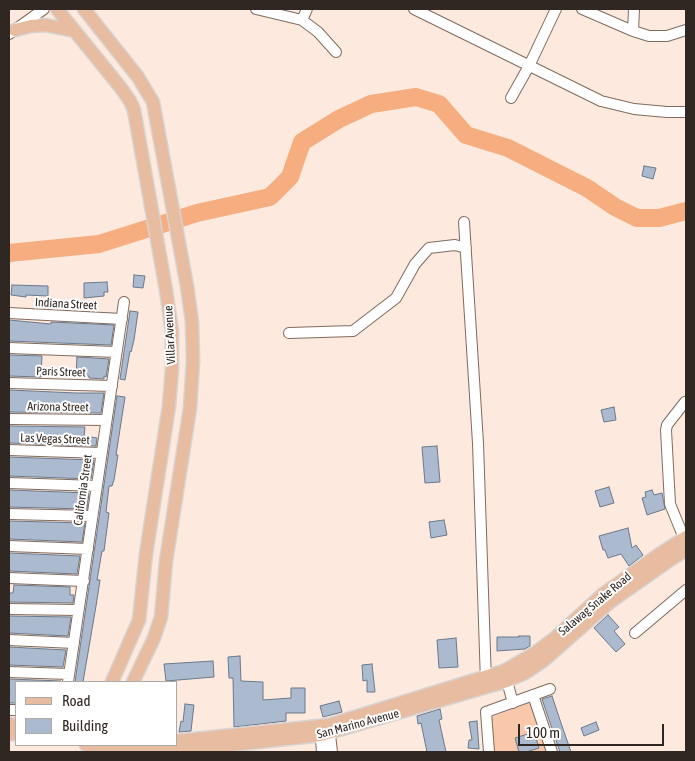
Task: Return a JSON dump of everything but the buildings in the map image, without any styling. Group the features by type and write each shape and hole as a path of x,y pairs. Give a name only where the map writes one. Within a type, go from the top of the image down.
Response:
{"main road":[{"name":"Villar Avenue","path":"57,9 130,101 137,117 172,332 169,406 146,554 139,620 112,681"},
{"name":"Villar Avenue","path":"84,9 148,92 156,111 192,322 193,362 190,408 166,560 160,617 154,638 133,681"},
{"path":"12,32 31,26 45,25 75,31"},
{"name":"Salawag Snake Road","path":"505,676 556,637 604,594 686,542"},
{"name":"San Marino Avenue","path":"93,746 169,752 325,730 505,676"},
{"name":"San Marino Avenue","path":"178,741 325,730"}],"street":[{"path":"12,32 44,9"},
{"path":"256,9 302,20 318,32 336,52"},
{"path":"302,20 307,9"},
{"path":"414,9 601,101 634,109 686,112"},
{"path":"511,98 529,66 556,9"},
{"path":"582,9 649,36 667,36 686,30"},
{"path":"633,31 634,9"},
{"path":"464,222 478,443 486,682"},
{"path":"289,333 353,331 396,298 415,264 429,248 455,245 466,248"},
{"name":"California Street","path":"68,678 84,581 124,302"},
{"name":"Indiana Street","path":"9,313 122,319"},
{"path":"9,348 116,352"},
{"name":"Paris Street","path":"9,383 112,386"},
{"path":"685,402 667,425 666,430 670,504 686,542"},
{"name":"Arizona Street","path":"9,419 106,420"},
{"name":"Las Vegas Street","path":"9,450 101,453"},
{"path":"9,483 97,486"},
{"path":"9,514 92,516"},
{"path":"9,546 88,549"},
{"path":"9,578 84,581"},
{"path":"635,633 686,590"},
{"path":"9,609 78,610"},
{"path":"9,640 74,643"},
{"path":"9,672 68,678"},
{"path":"505,676 513,702"},
{"path":"489,752 486,712 550,689"},
{"path":"533,695 552,752"},
{"path":"322,752 325,730"},
{"path":"325,730 332,752"}],"shaded area":[{"path":"532,702 549,752 494,752 492,717"}],"waterway":[{"path":"9,253 99,244 197,213 270,197 290,177 302,142 339,119 371,104 416,97 439,104 466,135 508,148 587,188 615,207 637,218 659,218 686,211"}]}
